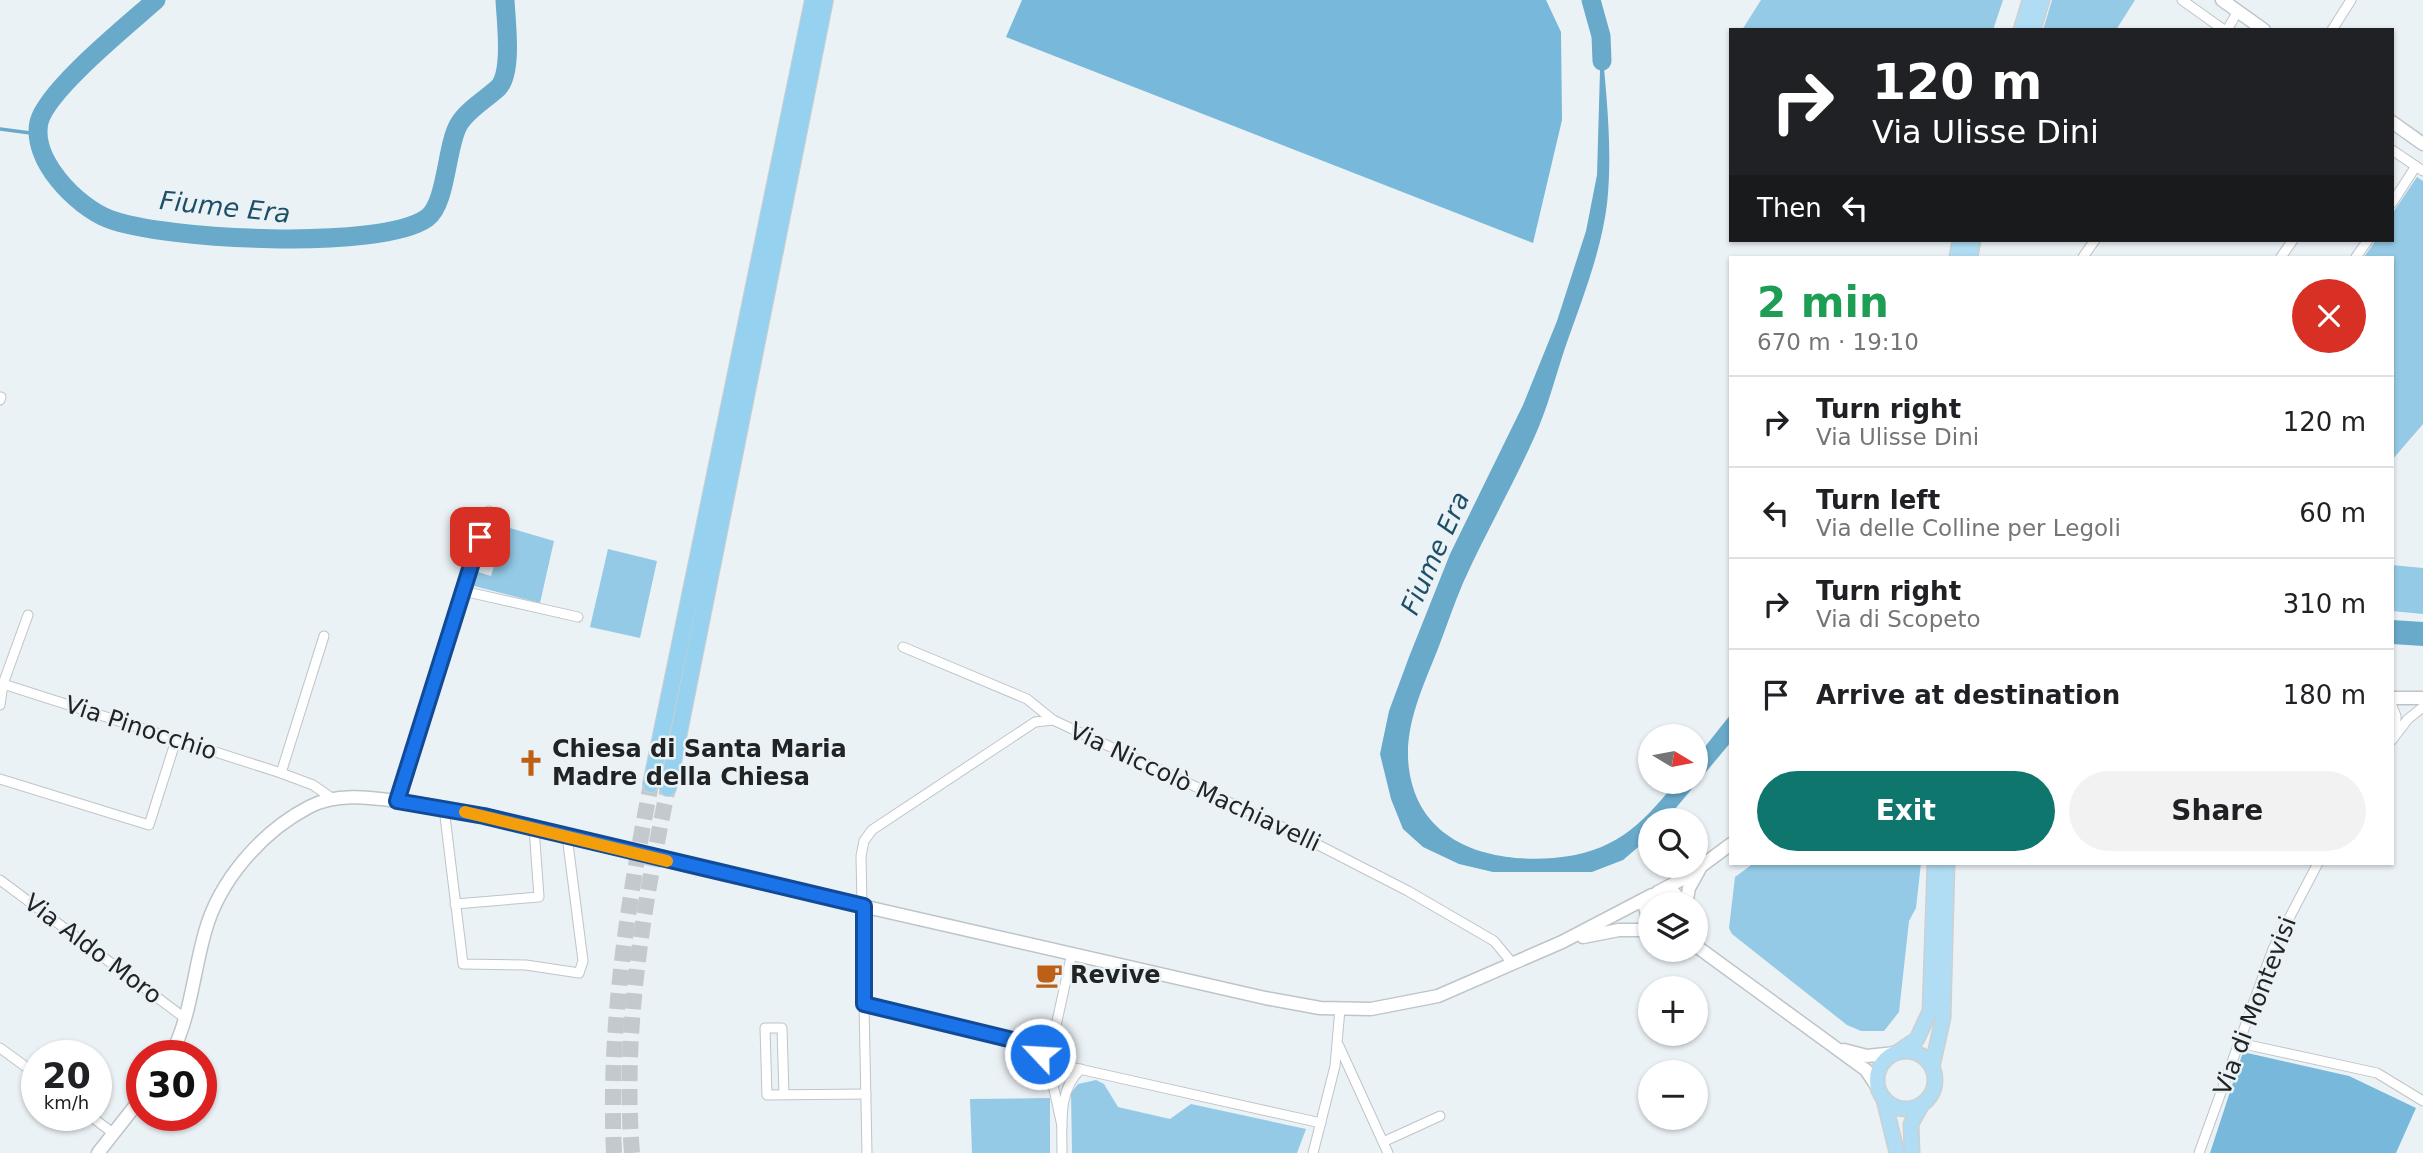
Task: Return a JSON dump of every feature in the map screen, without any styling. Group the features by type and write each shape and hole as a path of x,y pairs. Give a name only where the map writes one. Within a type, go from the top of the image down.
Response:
{"highway":[{"path":"651,784 813,0"},
{"path":"668,788 825,0"}],"main road":[{"path":"2022,28 2030,0"},
{"path":"2035,28 2042,0"},
{"path":"1912,1153 1911,1124 1933,1090 1932,1067 1943,1018 1935,865"},
{"path":"1897,1153 1877,1076 1881,1064 1917,1039 1928,1018 1947,865"},
{"path":"1897,1052 1918,1054 1932,1067"},
{"path":"1881,1093 1899,1108 1911,1109 1922,1104"}],"street":[{"path":"2182,0 2222,28"},
{"path":"2222,0 2261,28"},
{"path":"2333,28 2351,0"},
{"path":"2226,28 2238,11"},
{"path":"2394,123 2423,144"},
{"path":"2394,151 2419,169 2394,200"},
{"path":"397,801 489,511"},
{"path":"463,591 578,617"},
{"path":"0,705 2,683 29,615"},
{"path":"281,773 324,636"},
{"path":"903,647 1027,699 1053,720"},
{"name":"Via Pinocchio","path":"2,683 281,773 313,785 333,799"},
{"path":"2394,698 2423,698"},
{"path":"2394,737 2423,707"},
{"path":"2394,711 2394,737"},
{"name":"Via Niccolò Machiavelli","path":"867,1153 861,856 864,841 872,830 1031,724 1053,720 1299,835 1408,891 1494,941 1513,964"},
{"path":"0,779 149,825 176,740"},
{"path":"177,1040 186,1019 205,932 227,883 278,827 307,808 333,799 397,801 444,808 1274,1000 1340,1009 1385,1008 1430,998 1562,942 1638,903"},
{"path":"444,808 463,964 526,965 579,973 583,961 567,836"},
{"path":"455,904 539,897 534,828"},
{"path":"1708,862 1729,846"},
{"name":"Via di Montevisi","path":"2199,1153 2273,949 2317,865"},
{"path":"1658,892 1682,878"},
{"name":"Via Aldo Moro","path":"0,880 186,1019"},
{"path":"1562,942 1638,929"},
{"path":"1708,952 1866,1070 1881,1093"},
{"path":"1062,1125 1048,1062 1072,953"},
{"path":"864,1004 1017,1041 1032,1047 1048,1062 1321,1123"},
{"path":"1313,1153 1339,1045 1340,1009"},
{"path":"784,1095 782,1028 765,1028 767,1096 866,1094"},
{"path":"1828,1042 1863,1056 1897,1052"},
{"path":"2239,1043 2378,1073 2423,1101"},
{"path":"1339,1045 1388,1153"},
{"path":"0,1048 21,1064"},
{"path":"1062,1153 1062,1125 1067,1088 1081,1069"},
{"path":"1383,1142 1440,1116"},
{"path":"98,1153 126,1117"}],"shaded area":[{"path":"1022,0 1546,0 1561,32 1562,120 1533,243 1006,37"},
{"path":"1761,0 2003,0 1994,28 1743,28"},
{"path":"2052,0 2135,0 2117,28 2044,28"},
{"path":"1601,36 1608,120 1609,183 1600,241 1539,427 1463,583 1421,691 1412,721 1408,753 1415,794 1427,815 1442,831 1482,852 1529,859 1574,855 1609,844 1638,824 1638,847 1623,860 1592,872 1493,872 1459,864 1423,847 1403,829 1391,799 1380,754 1389,711 1409,657 1450,554 1523,405 1557,321 1586,231 1597,175"},
{"path":"2417,177 2423,181 2423,424 2394,458 2394,256 2365,256 2375,242 2394,242 2394,211"},
{"path":"506,527 554,541 540,603 474,586 475,571 491,576"},
{"path":"608,549 657,561 640,638 590,627"},
{"path":"2394,565 2423,568 2423,614 2394,611"},
{"path":"2394,620 2423,622 2423,646 2394,644"},
{"path":"1729,717 1729,744 1708,770 1708,743"},
{"path":"1666,794 1688,794 1676,808 1653,808"},
{"path":"1751,865 1921,865 1916,908 1909,921 1899,1012 1884,1031 1861,1031 1847,1025 1732,934 1729,928 1735,877"},
{"path":"2243,1052 2349,1076 2416,1108 2396,1153 2210,1153"},
{"path":"1096,1080 1104,1084 1118,1107 1170,1119 1191,1104 1306,1129 1297,1153 1072,1153 1071,1093 1078,1084"},
{"path":"1050,1098 1050,1153 972,1153 970,1099"}],"waterway":[{"name":"Fiume Era","path":"156,0 90,58 45,109 39,122 38,137 49,166 70,193 96,213 109,219 175,232 271,239 366,235 402,228 427,218 434,211 459,124 503,81 508,46 505,0"},
{"name":"Fiume Era","path":"1591,0 1601,36 1602,61"},
{"path":"0,129 38,134"}],"tunnel":[{"path":"614,1153 614,1060 621,968 651,784"},
{"path":"632,1153 632,1015 650,878 668,788"}],"slow traffic":[{"path":"465,812 667,861"}],"place":[{"name":"Chiesa di Santa Maria Madre della Chiesa","path":"531,763"},
{"name":"Revive","path":"1049,975"}],"route":[{"path":"480,537 397,801 484,816 864,906 864,1004 1017,1041 1032,1047 1040,1054"}]}
